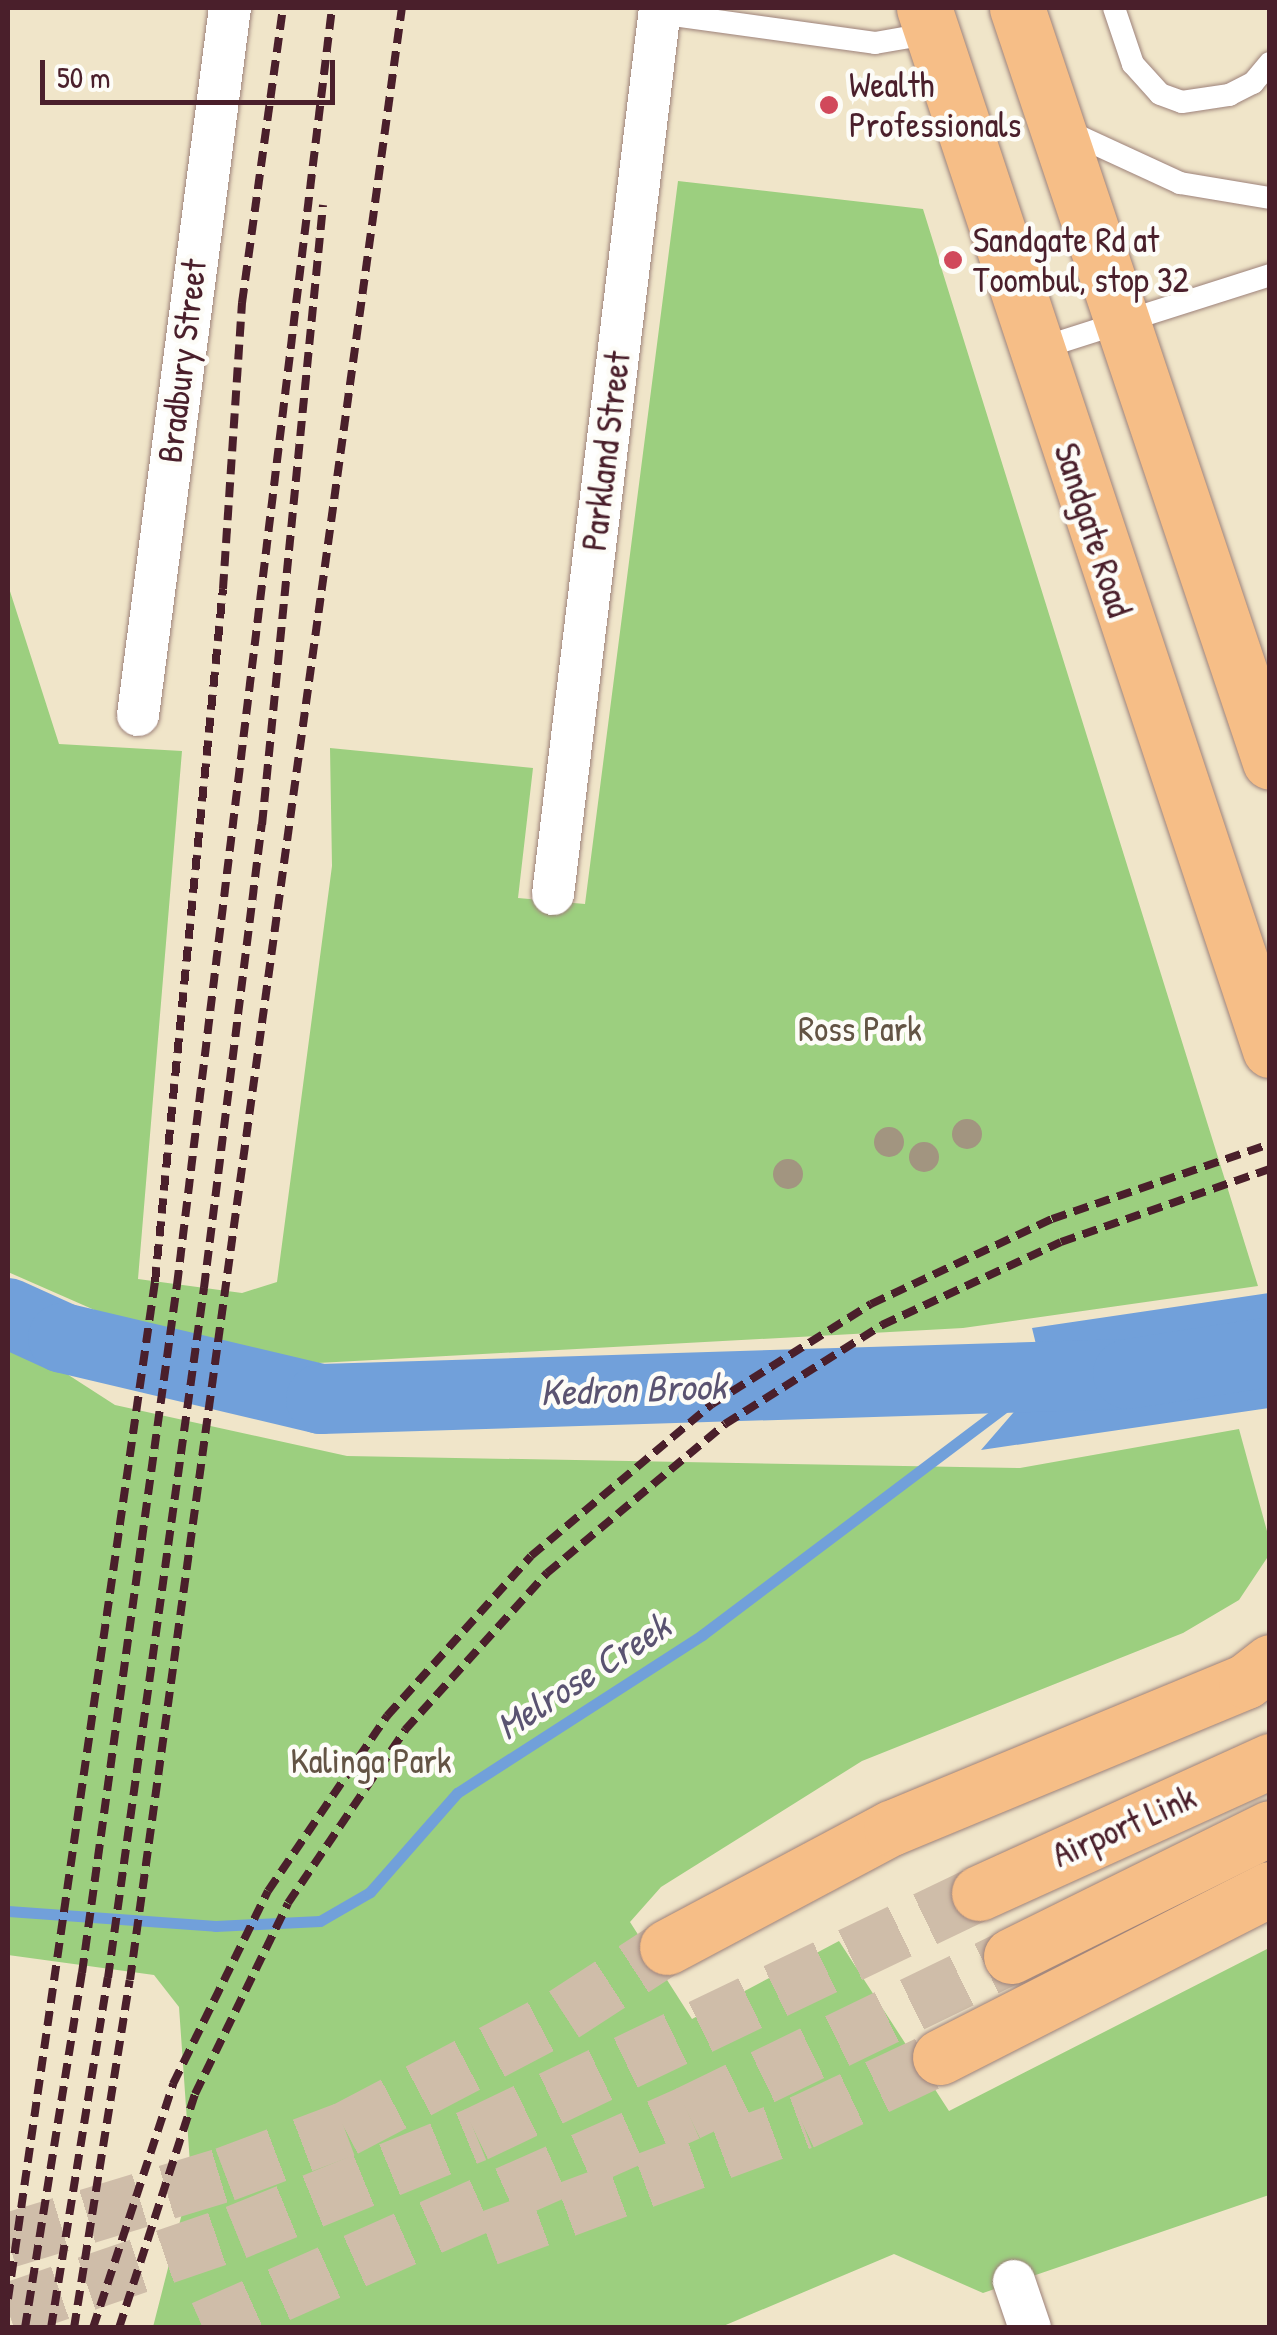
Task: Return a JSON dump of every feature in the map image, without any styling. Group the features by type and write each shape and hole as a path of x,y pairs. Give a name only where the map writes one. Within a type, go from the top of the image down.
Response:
{"highway":[{"path":"1017,8 1270,762"},
{"name":"Sandgate Road","path":"928,20 1034,350 1270,1050"},
{"path":"667,1947 956,1798 1262,1677"},
{"name":"Airport Link","path":"979,1893 1270,1761"},
{"name":"Airport Link","path":"1010,1956 1270,1828"},
{"path":"940,2057 1270,1889"}],"street":[{"name":"Bradbury Street","path":"138,715 230,8"},
{"name":"Parkland Street","path":"553,894 659,10"},
{"path":"1014,2281 1030,2328"}],"lane":[{"path":"1114,8 1144,79 1182,102 1229,95 1253,83 1270,63"},
{"path":"659,10 875,43 928,20"},
{"path":"1056,125 1180,183 1270,198"},
{"path":"1034,350 1270,274"}],"green space":[{"name":"Ross Park","path":"678,181 923,209 1258,1286 963,1328 318,1363 115,1319 8,1272 8,585 59,744 182,751 138,1279 242,1293 277,1282 332,866 330,748 533,768 518,898 585,904"},
{"name":"Kalinga Park","path":"8,1336 115,1405 347,1456 1020,1468 1239,1429 1270,1542 1269,1555 1239,1600 1183,1633 862,1761 661,1887 630,1922 692,2019 839,1941 949,2111 1269,1948 1269,2195 983,2293 894,2254 721,2327 153,2327 191,2178 179,2007 154,1975 8,1955"}],"water":[{"path":"1269,1293 1269,1408 981,1450 1044,1377 1032,1328"}],"waterway":[{"name":"Kedron Brook","path":"8,1313 63,1338 321,1399 1128,1374 1270,1352"},
{"name":"Melrose Creek","path":"8,1911 215,1926 320,1921 370,1892 457,1793 702,1635 1044,1377"}],"tunnel":[{"path":"8,2310 236,2232 476,2134 979,1893"},
{"path":"8,2240 225,2174 345,2129 564,2014 667,1947"},
{"path":"203,2328 688,2113 1011,1956"},
{"path":"488,2238 802,2122 940,2057"}],"railway":[{"path":"8,2299 155,1282 223,589 242,303 283,8"},
{"path":"25,2328 82,1973 177,1285 332,8"},
{"path":"74,2328 130,1980 402,8"},
{"path":"51,2328 108,1978 204,1288 262,825 323,205"},
{"path":"93,2328 173,2084 268,1891 387,1716 531,1556 712,1404 871,1304 1052,1219 1270,1144"},
{"path":"119,2328 195,2094 288,1903 405,1730 547,1573 725,1424 882,1325 1061,1242 1270,1169"}],"place":[{"name":"Wealth Professionals","path":"829,105"},
{"name":"Sandgate Rd at Toombul, stop 32","path":"953,260"}]}
